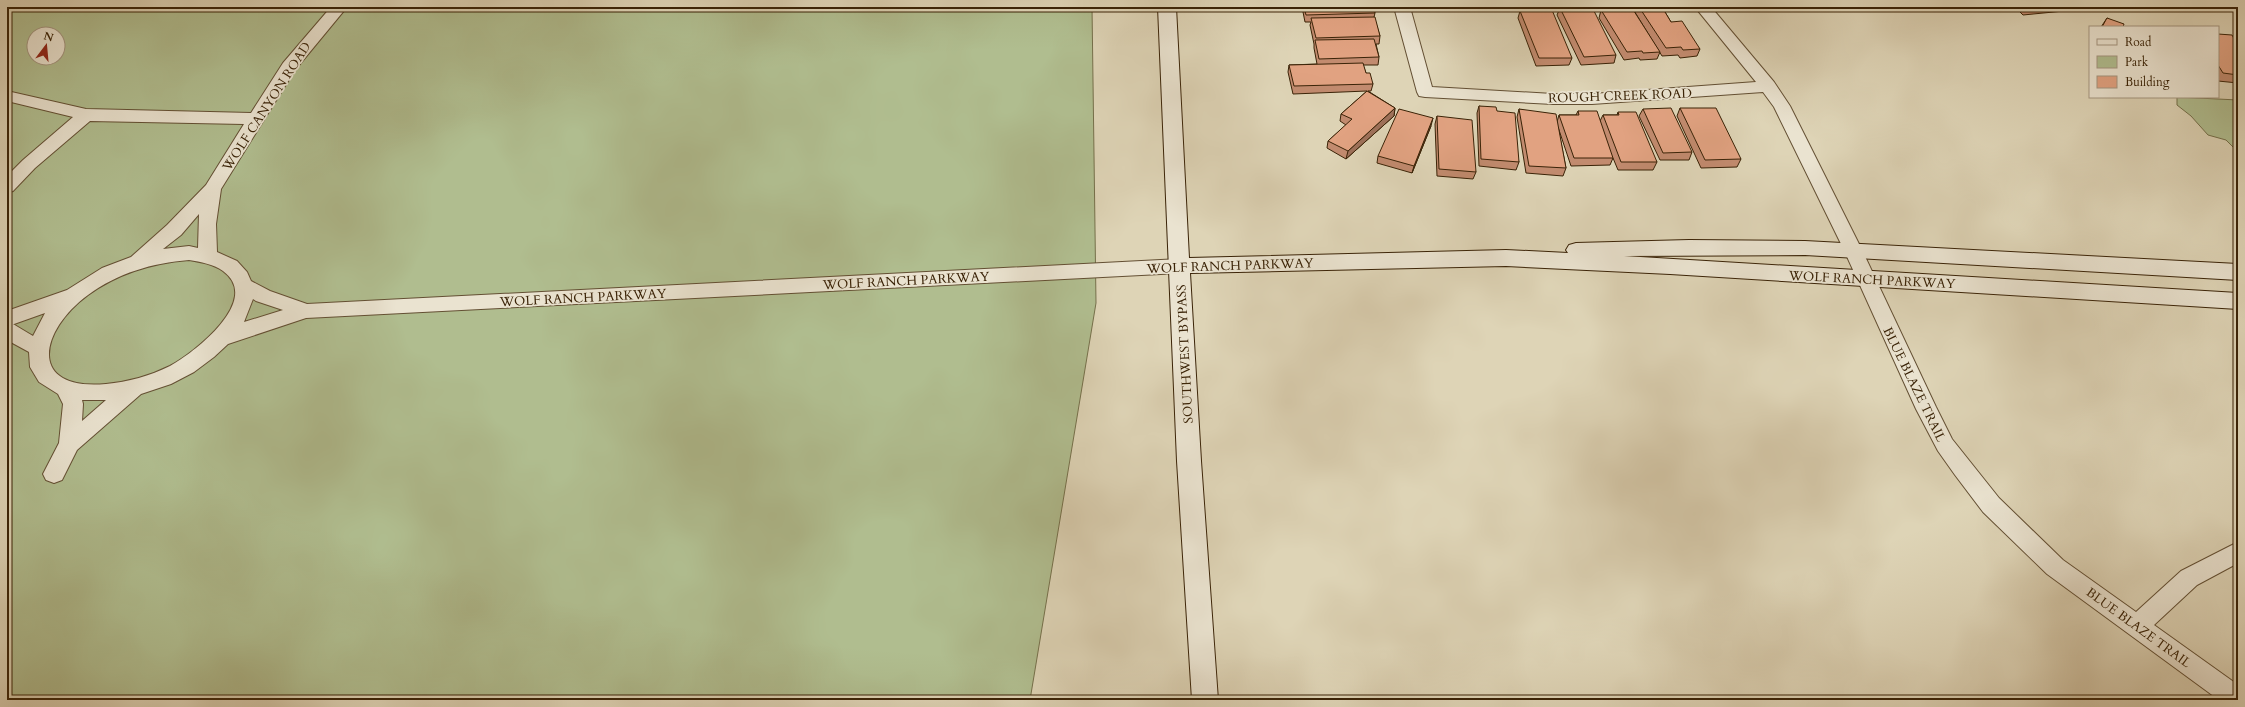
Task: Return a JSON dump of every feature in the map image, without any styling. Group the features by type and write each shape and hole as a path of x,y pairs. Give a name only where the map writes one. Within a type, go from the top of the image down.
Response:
{"street":[{"name":"WOLF CANYON ROAD","path":"135,262 174,230 212,189 289,67 339,7"},
{"name":"SOUTHWEST BYPASS","path":"1167,7 1189,461 1205,700"},
{"name":"ROUGH CREEK ROAD","path":"1402,7 1425,92 1554,99 1592,99 1768,86"},
{"name":"BLUE BLAZE TRAIL","path":"1703,7 1768,86 1782,106 1853,250 1926,409 1946,445 1991,505 2055,567 2238,700"},
{"path":"7,96 86,115 256,119"},
{"path":"7,187 29,164 86,115"},
{"name":"WOLF CANYON ROAD","path":"208,255 207,224 212,189"},
{"name":"WOLF RANCH PARKWAY","path":"1506,258 1590,249 1735,247 1853,250 2238,272"},
{"path":"188,253 208,255 225,261 238,272 244,286 244,301 237,317 222,338 206,352 183,368 156,381 136,387 100,393 76,391 56,385 43,373 38,358 40,340 50,320 67,301 79,292 115,269 135,262 167,254 188,253"},
{"name":"WOLF RANCH PARKWAY","path":"222,338 249,328 306,311 1180,266 1506,258 1670,266 2238,301"},
{"name":"WOLF RANCH PARKWAY","path":"244,286 263,296 306,311"},
{"path":"7,319 79,292"},
{"path":"7,330 39,349"},
{"path":"54,474 70,444 136,387"},
{"path":"66,388 73,404 70,444"},
{"path":"2137,626 2189,578 2238,552"}],"green space":[{"path":"7,7 1092,7 1096,303 1030,700 7,700"},
{"path":"2177,98 2238,100 2238,152 2226,140 2208,135 2191,116 2177,105"}],"building":[{"path":"1304,7 1373,7 1375,13 1306,15"},
{"path":"1592,7 1616,55 1584,57 1560,8"},
{"path":"1639,7 1662,7 1671,22 1682,21 1700,49 1683,50 1681,47 1666,48"},
{"path":"1632,8 1660,52 1627,52 1601,10"},
{"path":"1552,10 1572,58 1539,58 1520,11"},
{"path":"1375,17 1380,36 1316,38 1311,18"},
{"path":"2107,18 2124,24 2123,26 2103,26"},
{"path":"2219,34 2232,35 2238,46 2238,75 2223,73 2219,67"},
{"path":"1374,39 1379,57 1319,59 1315,40"},
{"path":"1363,63 1366,73 1370,73 1373,84 1294,86 1289,65"},
{"path":"1367,91 1395,108 1348,151 1328,141 1352,119 1341,114"},
{"path":"1479,106 1496,107 1497,111 1515,113 1519,162 1481,159"},
{"path":"1671,108 1692,152 1663,153 1643,109"},
{"path":"1680,108 1716,108 1741,159 1705,160"},
{"path":"1399,109 1433,118 1414,166 1378,156"},
{"path":"1519,109 1556,114 1566,168 1529,166"},
{"path":"1578,111 1597,111 1613,158 1574,158 1559,115 1579,115"},
{"path":"1618,112 1636,112 1657,162 1621,162 1603,115 1619,115"},
{"path":"1437,116 1472,120 1476,172 1439,169"}]}
